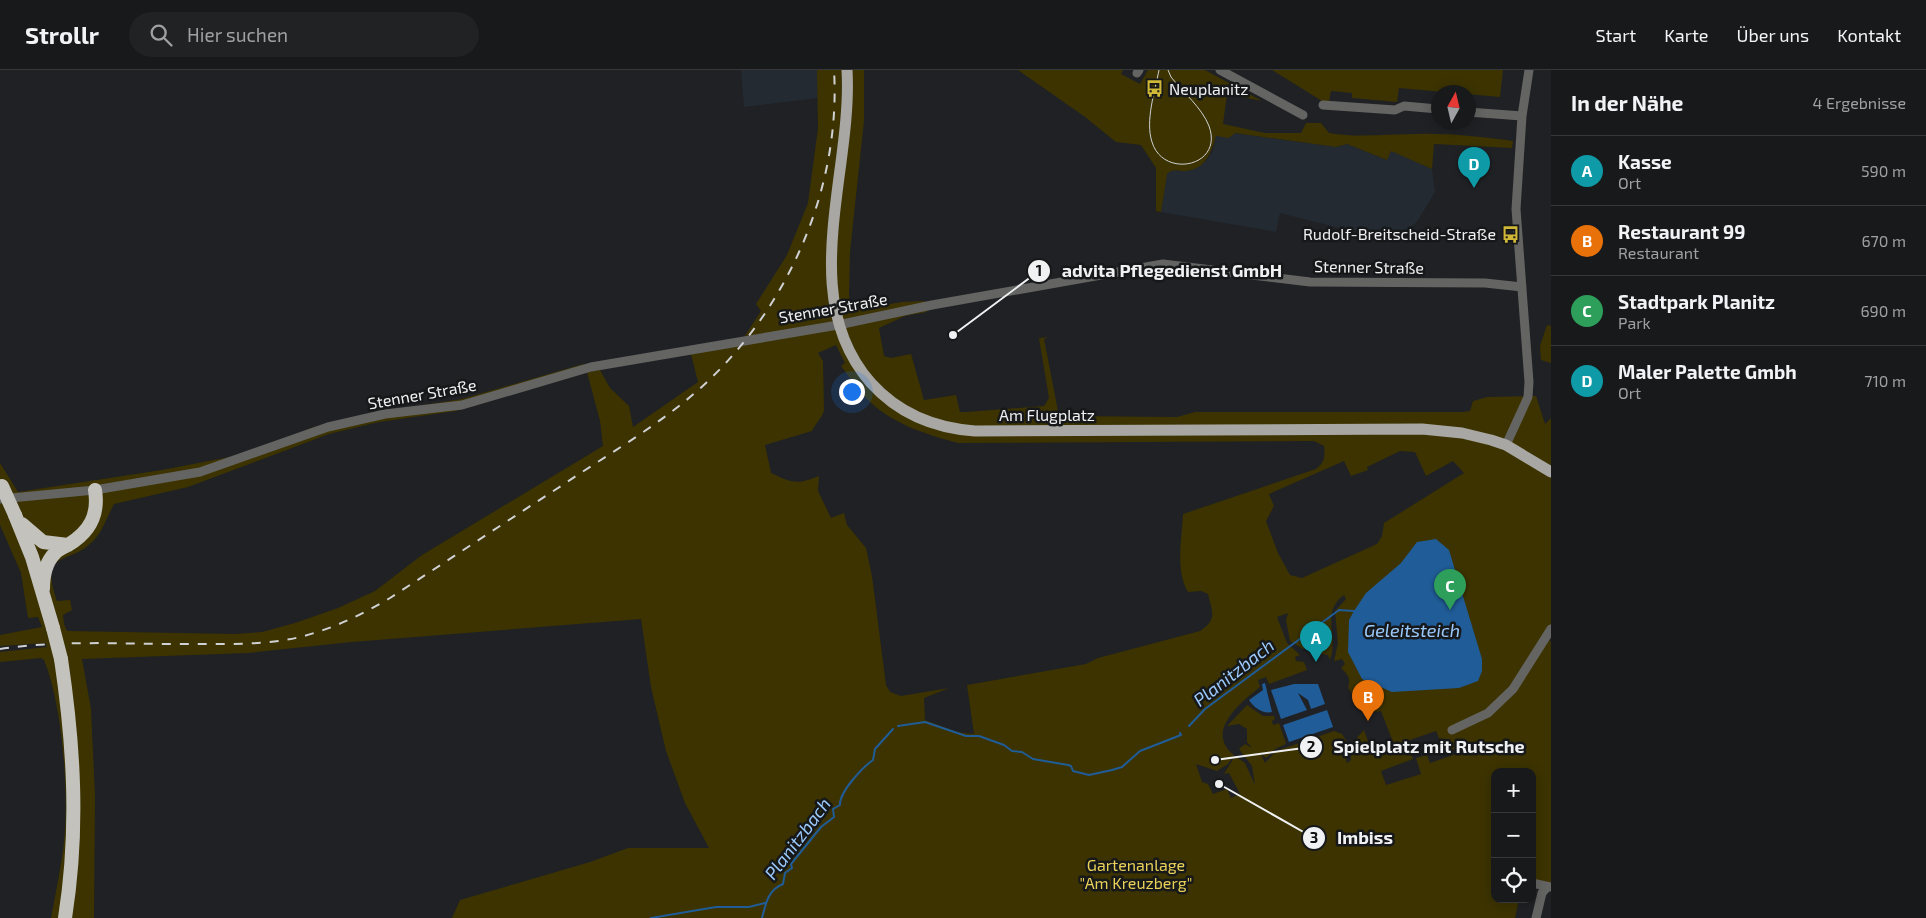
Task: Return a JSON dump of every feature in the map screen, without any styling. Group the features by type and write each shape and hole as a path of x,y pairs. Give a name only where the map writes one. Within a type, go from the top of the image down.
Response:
{"highway":[{"path":"1,490 17,517 43,590 61,659 69,714 75,781 72,846 65,918"},
{"path":"43,590 47,567 53,554 86,532 92,523 97,504 95,490"},
{"path":"17,517 37,539 43,542 68,545"}],"main road":[{"name":"Am Flugplatz","path":"847,70 847,110 832,279 834,307 838,325 854,361 877,389 908,413 939,426 992,432 1310,429 1422,429 1462,432 1506,445 1551,472"}],"street":[{"path":"1220,70 1303,115"},
{"path":"1506,445 1528,397 1530,382 1516,209 1522,116 1529,70"},
{"path":"1323,105 1395,110 1404,106 1431,108"},
{"path":"1476,113 1522,116"},
{"name":"Stenner Straße","path":"1,490 95,490 219,467 328,428 385,414 462,404 591,367 781,333 838,325 932,305 1163,264 1310,282 1485,283 1522,287"},
{"path":"1452,730 1488,713 1513,689 1551,629"},
{"path":"1536,884 1549,887"},
{"path":"1536,918 1542,893 1549,887"}],"shaded area":[{"path":"741,70 817,70 819,98 744,107"},
{"path":"1234,133 1336,147 1347,144 1387,160 1391,150 1432,169 1435,192 1417,222 1407,230 1347,230 1280,213 1276,232 1161,212 1166,174 1173,170 1186,171 1194,169 1206,161 1213,151 1216,136"}],"green space":[{"name":"Gartenanlage \"Am Kreuzberg\"","path":"817,70 864,70 864,121 850,252 849,296 854,310 902,302 925,301 927,312 905,316 879,328 884,356 891,358 911,354 924,400 956,395 960,412 1044,406 1049,398 1039,338 1048,337 1044,339 1059,416 1177,417 1195,412 1463,412 1470,411 1473,401 1487,397 1536,396 1545,424 1551,418 1551,626 1545,635 1551,642 1551,884 1536,881 1536,768 1491,768 1491,903 1518,903 1515,918 452,918 460,900 590,862 628,848 709,848 685,803 666,751 651,687 641,619 352,642 248,653 82,659 91,709 95,796 94,918 51,918 62,859 65,830 65,780 60,727 51,679 44,660 41,658 0,662 0,652 47,647 45,643 0,646 0,635 42,627 38,617 28,618 21,573 0,525 0,463 18,492 162,470 245,454 311,428 385,411 462,399 583,364 587,372 600,370 610,388 629,406 633,427 698,382 691,354 739,345 761,311 756,304 787,255 808,203 818,128","holes":["836,345 845,363 841,366 875,406 896,421 933,436 958,443 1314,441 1324,446 1324,459 1316,469 1183,514 1180,564 1184,584 1188,592 1201,591 1208,594 1212,615 1206,627 1200,631 1098,658 1086,664 967,685 974,734 957,732 925,720 924,698 949,688 901,696 890,692 886,685 872,576 866,548 847,525 844,513 831,518 818,491 819,476 795,482 771,473 765,445 812,431 824,411 823,361 818,353","587,372 600,421 603,446 422,555 375,591 338,608 262,632 235,634 67,631 64,624 63,615 72,610 70,600 57,601 52,584 54,565 86,547 95,539 114,504 188,487 329,434 379,422 456,411","1400,451 1415,452 1426,476 1453,461 1464,473 1384,523 1382,536 1377,544 1302,578 1290,575 1278,553 1266,521 1274,506 1269,494 1344,461 1351,476 1368,470 1367,467","1344,595 1346,599 1335,611 1338,643 1334,661 1342,659 1345,664 1341,668 1348,677 1348,688 1353,694 1361,701 1371,705 1375,712 1381,711 1393,742 1371,750 1364,730 1351,744 1351,760 1347,763 1349,745 1342,734 1334,731 1276,751 1265,763 1261,754 1266,758 1275,749 1286,744 1279,723 1273,725 1274,716 1263,716 1247,705 1227,726 1239,724 1247,729 1247,742 1252,748 1245,744 1239,749 1252,766 1255,785 1245,763 1235,756 1224,774 1229,773 1240,794 1231,798 1227,789 1213,794 1208,784 1202,782 1196,764 1217,771 1228,764 1234,755 1226,746 1223,737 1224,727 1229,718 1260,687 1258,680 1266,677 1269,684 1307,670 1304,662 1296,661 1295,657 1300,655 1287,643 1277,617 1288,613 1286,620 1290,641 1303,649 1309,647 1308,642 1317,642 1321,654 1328,655 1330,660 1333,643 1331,617 1337,602","1436,731 1446,754 1454,749 1456,754 1430,763 1427,755 1416,758 1421,774 1386,785 1381,771 1413,759 1407,741"]},
{"path":"1018,70 1123,70 1121,74 1140,84 1148,70 1205,70 1262,101 1227,94 1223,124 1265,133 1301,133 1306,123 1321,123 1329,133 1362,136 1429,134 1465,136 1513,141 1512,148 1434,144 1432,169 1391,151 1387,160 1347,144 1336,147 1235,133 1229,138 1216,136 1210,154 1203,164 1192,170 1173,170 1167,174 1161,212 1156,211 1156,168 1141,145 1116,142 1085,117"},
{"path":"1272,70 1503,70 1500,97 1476,95 1476,85 1431,85 1431,91 1399,88 1397,102 1352,98 1352,93 1331,91 1329,102 1322,101"},
{"path":"1547,325 1551,326 1551,363 1541,360 1540,346"}],"water":[{"name":"Geleitsteich","path":"1436,539 1449,550 1482,659 1482,671 1478,681 1459,688 1392,692 1362,679 1348,652 1349,620 1366,593 1401,563 1417,542"},
{"path":"1265,683 1272,712 1259,710 1249,700 1263,690 1262,684"},
{"path":"1294,684 1318,684 1325,704 1311,709 1308,700 1298,693 1307,710 1281,719 1271,690"},
{"path":"1327,710 1333,727 1289,742 1283,725"}],"waterway":[{"name":"Planitzbach","path":"1189,726 1205,709 1339,610 1354,611"},
{"name":"Planitzbach","path":"898,726 925,722 966,736 979,736 1004,745 1012,751 1022,752 1033,759 1068,765 1071,766 1073,771 1089,775 1122,767 1140,751 1181,735 1180,733"},
{"name":"Planitzbach","path":"762,918 768,898 774,890 783,884 785,873 792,868 791,864 821,827 834,817 833,809 840,805 843,793 847,787 863,768 873,760 875,749 893,729"},
{"path":"651,918 716,907 749,907 765,903"}],"tram line":[{"path":"1159,70 1150,116 1152,142 1158,154 1168,161 1179,164 1190,163 1200,159 1208,151 1211,140 1209,126 1202,113 1171,77 1168,70"}],"railway":[{"path":"0,649 75,643 258,643 286,640 324,630 353,618 390,598 654,424 689,398 736,352 762,317 785,280 804,240 819,199 829,157 834,114 834,70"}],"place":[{"name":"Neuplanitz","path":"1155,89"},
{"name":"Maler Palette Gmbh","path":"1474,188"},
{"name":"Rudolf-Breitscheid-Straße","path":"1510,234"},
{"name":"advita Pflegedienst GmbH","path":"953,335"},
{"name":"Stadtpark Planitz","path":"1450,610"},
{"name":"Kasse","path":"1316,662"},
{"name":"Restaurant 99","path":"1368,721"},
{"name":"Spielplatz mit Rutsche","path":"1215,760"},
{"name":"Imbiss","path":"1219,784"}]}
